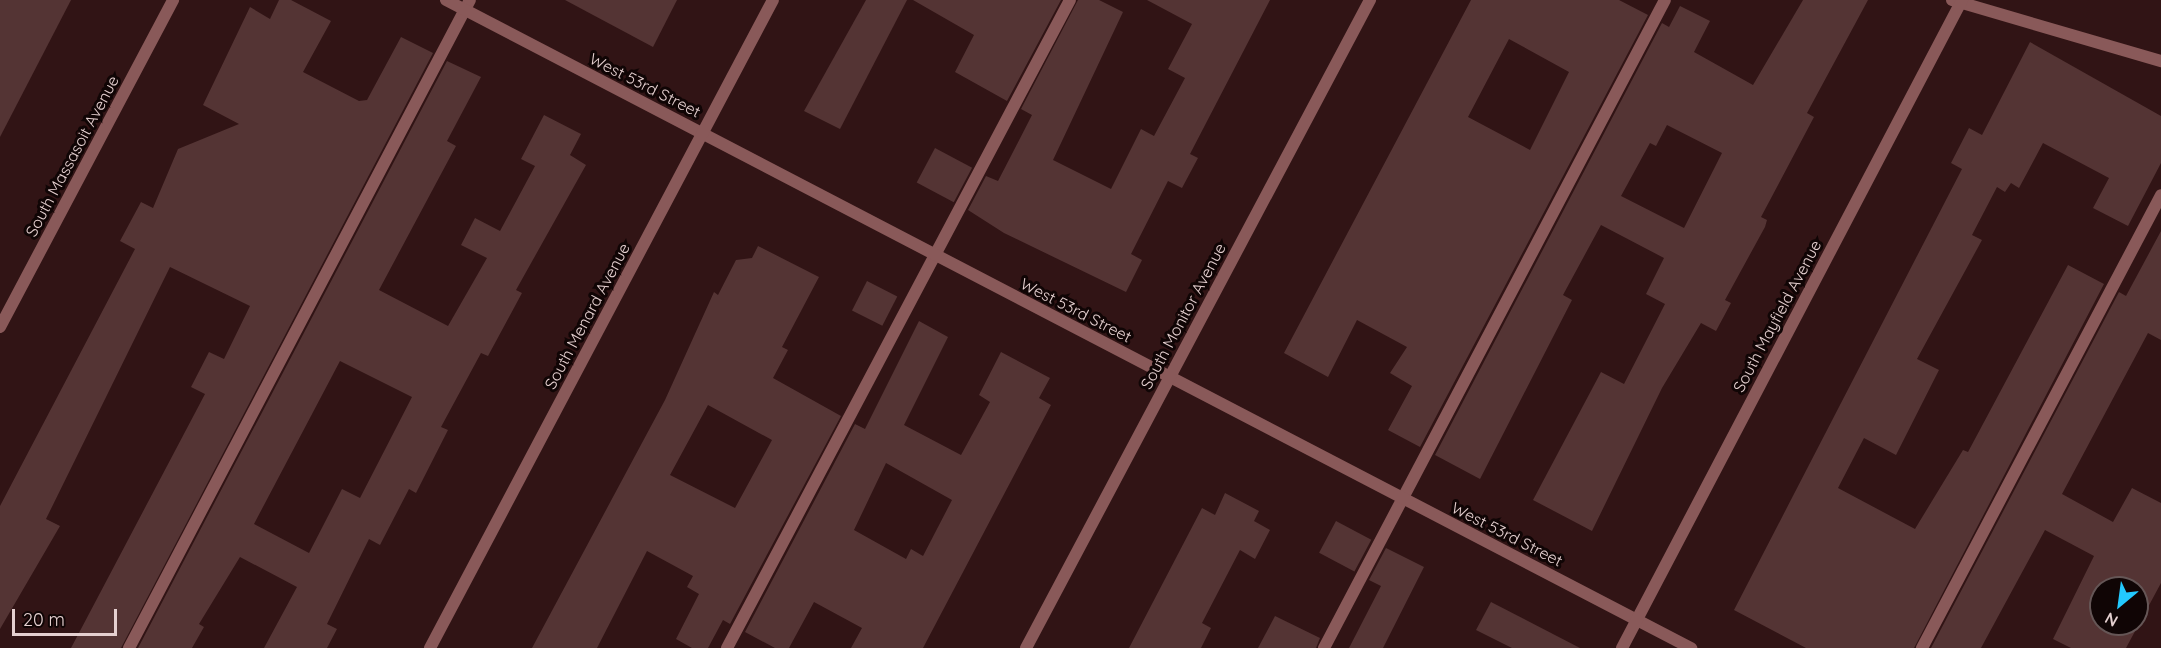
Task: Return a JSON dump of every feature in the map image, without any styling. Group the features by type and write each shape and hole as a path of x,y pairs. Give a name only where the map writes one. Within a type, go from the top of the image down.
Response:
{"street":[{"name":"South Massasoit Avenue","path":"0,327 173,0"},
{"name":"West 53rd Street","path":"446,0 467,5 703,134 1690,648"},
{"name":"South Menard Avenue","path":"430,648 773,0"},
{"path":"727,648 1070,0"},
{"name":"South Monitor Avenue","path":"1026,648 1370,0"},
{"path":"1324,648 1665,0"},
{"path":"1958,1 2161,61"},
{"name":"South Mayfield Avenue","path":"1622,648 1958,1"},
{"path":"129,648 467,5"},
{"path":"1922,648 2161,195"}],"building":[{"path":"0,0 71,0 0,137"},
{"path":"279,0 291,0 331,21 303,72 359,101 367,100 401,37 433,53 121,648 71,648 205,394 191,387 209,352 224,359 250,306 170,267 46,519 60,526 0,629 0,506 135,249 120,241 141,202 153,208 178,149 239,124 203,105 250,7 270,19"},
{"path":"565,0 677,0 653,47"},
{"path":"866,0 907,0 840,129 804,111"},
{"path":"913,0 1061,0 1007,101 955,72 974,35"},
{"path":"1078,0 1099,0 1123,12 1053,160 1111,189 1141,129 1154,136 1185,78 1168,69 1192,24 1147,0 1270,0 1190,154 1198,158 1182,188 1168,181 1131,254 1142,260 1126,292 1004,233 968,210 986,176 998,181 1032,115 1021,109"},
{"path":"1471,0 1619,0 1648,15 1420,447 1388,430 1412,386 1390,373 1407,347 1357,320 1328,377 1284,353","holes":["1509,39 1569,72 1530,150 1468,117"]},
{"path":"1803,0 1868,0 1807,113 1814,117 1761,217 1767,220 1765,227 1725,300 1731,303 1716,331 1701,323 1662,388 1592,531 1533,500 1601,372 1624,384 1665,304 1646,294 1664,258 1601,225 1563,295 1572,300 1480,479 1435,455 1662,23 1669,27 1680,6 1710,21 1694,52 1753,85","holes":["1667,125 1722,153 1684,228 1621,196 1650,143 1656,146"]},
{"path":"2030,42 2161,116 2161,163 2128,226 2093,208 2109,178 2043,143 2019,188 2011,183 2005,192 1997,187 1972,235 1982,240 1917,359 1939,370 1896,455 1864,438 1838,488 1915,529 1963,450 1968,452 2068,265 2104,284 1914,648 1806,648 1734,610 1962,169 1951,163 1969,128 1982,135"},
{"path":"447,61 481,77 447,141 456,146 379,290 448,326 487,258 461,245 475,218 500,231 535,166 521,159 544,115 581,134 570,155 586,165 516,290 522,293 488,356 481,353 441,427 448,430 416,493 409,489 380,545 369,539 327,624 337,629 327,648 264,648 297,587 240,557 199,624 204,627 192,648 138,648","holes":["340,361 412,397 360,498 342,489 309,553 254,524"]},
{"path":"935,148 972,168 954,202 917,182"},
{"path":"2161,231 2161,340 2148,333 2062,494 2113,522 2132,488 2161,503 2161,583 2149,605 2149,576 2089,576 2089,636 2132,636 2126,648 2071,648 2053,639 2094,556 2045,530 1981,648 1931,648 2119,292 2126,296"},
{"path":"758,246 819,277 782,347 788,350 773,378 841,416 730,624 723,620 708,648 692,648 676,639 699,594 687,587 693,576 647,551 597,648 532,648 665,400 714,292 718,295 736,260 752,258","holes":["708,405 772,440 735,508 670,475"]},
{"path":"867,281 897,296 882,326 852,310"},
{"path":"919,321 948,337 904,425 961,455 990,402 979,395 1001,352 1050,378 1039,398 1051,405 923,648 851,648 862,628 814,602 789,648 775,648 745,632 855,424 865,429","holes":["886,463 952,500 923,556 911,549 906,559 854,530"]},
{"path":"1225,493 1259,511 1254,521 1270,530 1255,559 1240,550 1202,623 1211,628 1201,648 1129,648 1202,508 1215,515"},
{"path":"1336,521 1371,540 1354,572 1319,553"},
{"path":"1386,548 1424,567 1383,648 1349,648 1381,586 1369,580"},
{"path":"1491,602 1580,648 1512,648 1476,630"},
{"path":"1275,616 1320,638 1316,648 1258,648"}]}
